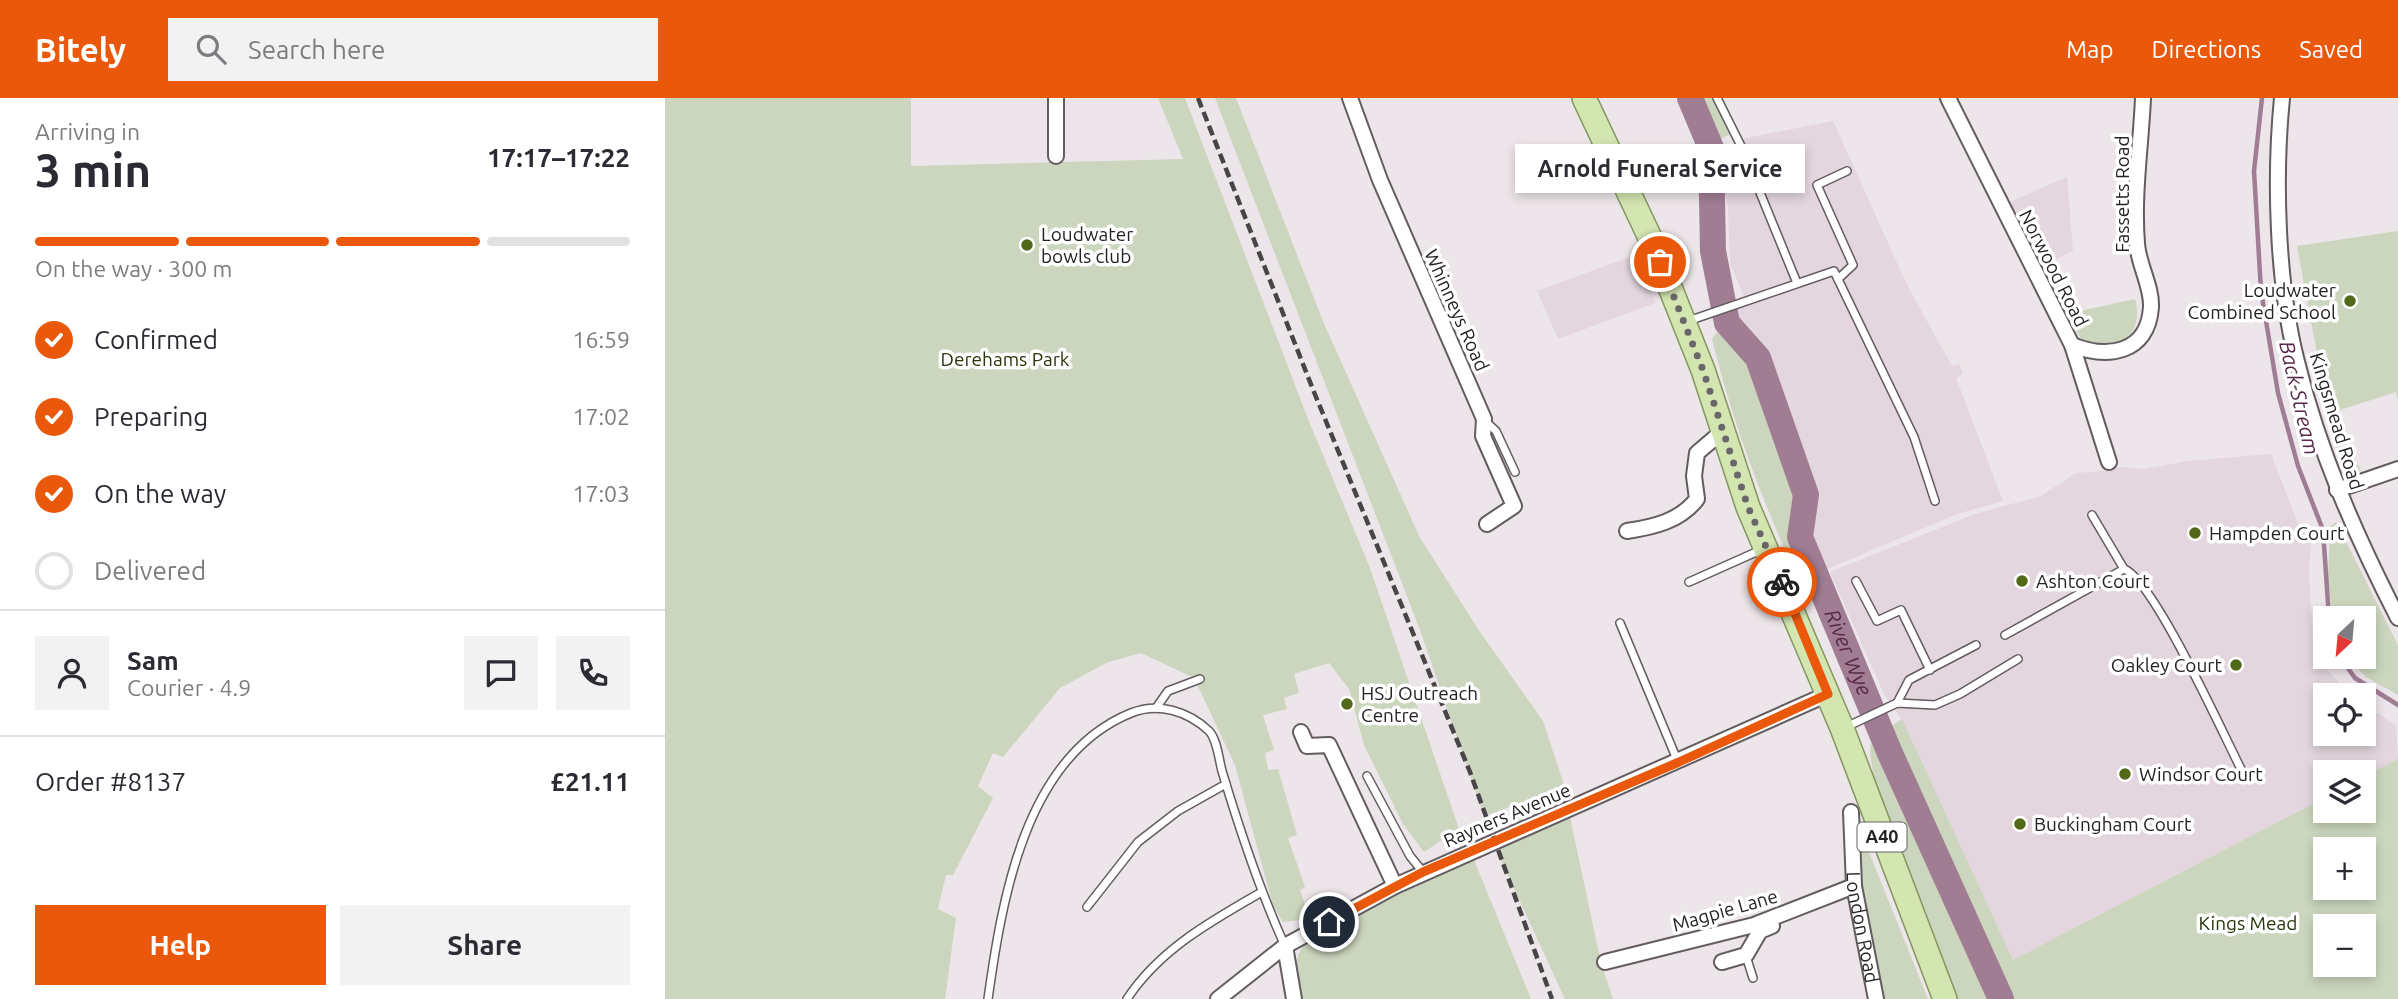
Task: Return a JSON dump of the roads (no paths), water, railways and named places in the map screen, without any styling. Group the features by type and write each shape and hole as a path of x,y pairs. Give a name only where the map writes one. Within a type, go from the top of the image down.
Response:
{"main road":[{"name":"London Road","path":"1584,98 1652,242 1724,430 1748,507 1828,694 1852,724 1945,999"}],"street":[{"path":"1056,98 1056,156"},
{"name":"Whinneys Road","path":"1350,98 1380,180 1484,419 1483,436 1514,506 1486,524"},
{"name":"Norwood Road","path":"1948,98 2071,345 2109,462"},
{"name":"Fassetts Road","path":"2071,345 2094,354 2119,352 2140,337 2151,306 2137,244 2143,98"},
{"name":"Kingsmead Road","path":"2282,98 2278,141 2280,249 2297,361 2337,490 2398,618"},
{"path":"1627,531 1651,527 1686,513 1697,499 1694,476 1697,453 1724,430"},
{"path":"2337,490 2398,469"},
{"name":"Rayners Avenue","path":"1218,999 1285,946 1423,872 1679,762 1828,694"},
{"path":"1301,732 1307,746 1329,745 1395,886"},
{"name":"London Road","path":"1851,812 1855,890 1876,999"},
{"path":"1722,962 1746,955 1760,931 1855,890"},
{"name":"Magpie Lane","path":"1605,962 1754,925 1855,890"},
{"path":"1285,946 1294,999"}],"lane":[{"path":"1717,98 1741,146 1797,283"},
{"path":"1838,279 1853,265 1817,185 1847,171"},
{"path":"1684,322 1834,271 1914,437 1935,501"},
{"path":"1484,419 1496,431 1514,472"},
{"path":"2092,515 2124,569 2133,572 2163,618 2246,779"},
{"path":"1689,582 1767,547"},
{"path":"2005,635 2124,569"},
{"path":"1856,581 1877,621 1901,610 1930,670"},
{"path":"1620,623 1679,762"},
{"path":"1893,705 1909,680 1976,645"},
{"path":"1852,724 1893,705 1935,705 1960,694 2018,659"},
{"path":"1156,708 1168,691 1200,679"},
{"path":"988,999 999,920 1014,862 1036,810 1067,761 1104,724 1144,708 1187,715 1211,733 1261,893 1285,946"},
{"path":"1367,776 1410,856 1423,872"},
{"path":"1087,908 1137,842 1178,811 1226,784"},
{"path":"1127,999 1161,959 1202,926 1261,893"},
{"path":"1746,955 1753,978"}],"waterway":[{"name":"River Wye","path":"1690,98 1711,148 1713,251 1727,323 1758,358 1806,495 1800,537 1889,751 2001,999"},
{"name":"Back Stream","path":"2262,98 2254,171 2261,291 2278,393 2298,466 2323,530 2328,606"},
{"name":"Back Stream","path":"2348,669 2355,678 2398,705"}],"railway":[{"path":"1198,98 1314,392 1470,772 1552,999"}],"place":[{"name":"Loudwater bowls club","path":"1027,245"},
{"name":"Arnold Funeral Service","path":"1660,262"},
{"name":"Loudwater Combined School","path":"2350,301"},
{"name":"Hampden Court","path":"2195,533"},
{"name":"Ashton Court","path":"2022,581"},
{"name":"Oakley Court","path":"2236,665"},
{"name":"HSJ Outreach Centre","path":"1347,704"},
{"name":"Windsor Court","path":"2125,774"},
{"name":"Buckingham Court","path":"2020,824"}],"park label":[{"name":"Derehams Park","path":"1005,359"},
{"name":"Kings Mead","path":"2248,923"}]}
